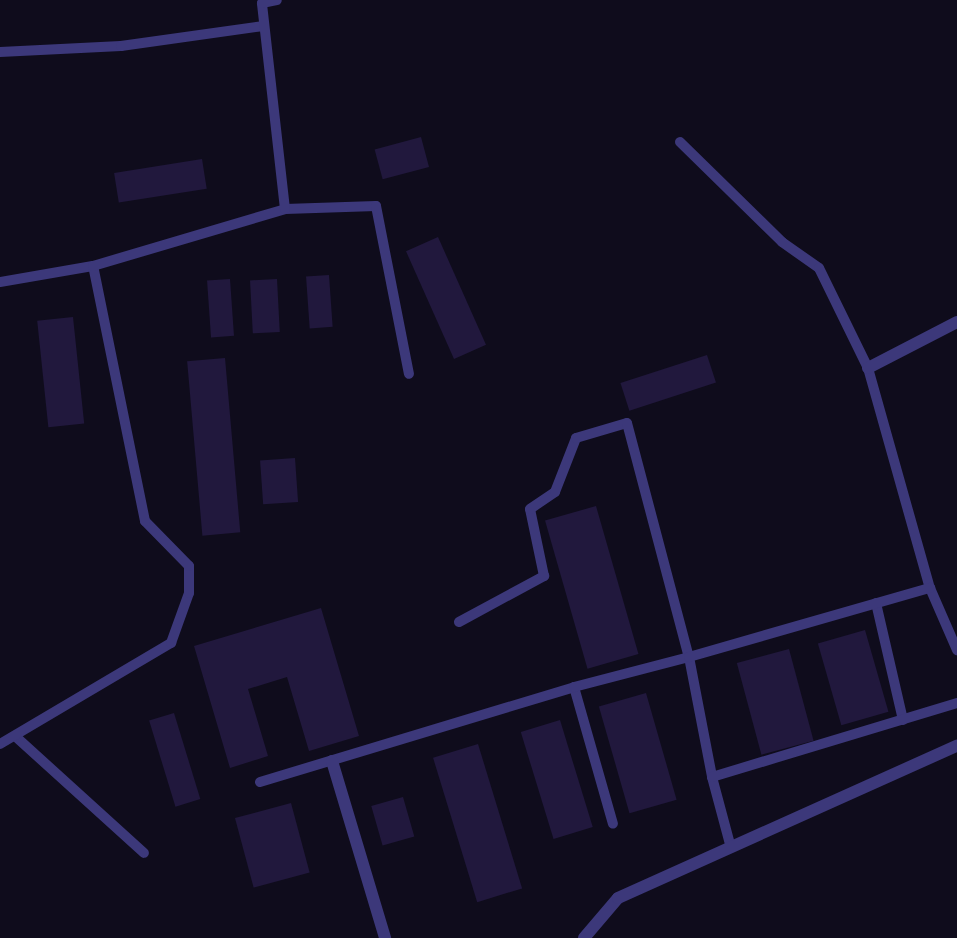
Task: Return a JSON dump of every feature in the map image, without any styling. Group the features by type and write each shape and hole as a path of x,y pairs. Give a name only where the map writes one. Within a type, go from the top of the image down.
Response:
{"street":[{"path":"868,368 957,322"},
{"path":"584,938 618,898 957,746"},
{"path":"332,761 385,938"}],"lane":[{"path":"277,0 262,3 285,209"},
{"path":"0,52 121,46 264,26"},
{"path":"680,142 782,242 819,268 868,368 930,588 957,650"},
{"path":"0,282 93,266 285,209 376,206 409,374"},
{"path":"0,744 171,643 189,594 188,566 145,521 93,266"},
{"path":"459,622 544,576 530,509 555,492 576,438 627,423 689,657 712,777 730,848"},
{"path":"260,782 574,687 689,657 930,588"},
{"path":"876,603 903,720"},
{"path":"574,687 613,824"},
{"path":"712,777 957,703"},
{"path":"15,736 144,853"}],"building":[{"path":"421,137 429,167 383,179 375,149"},
{"path":"202,159 207,189 119,203 114,173"},
{"path":"438,237 486,345 454,359 406,251"},
{"path":"329,275 333,327 310,328 306,277"},
{"path":"230,279 234,336 211,337 207,281"},
{"path":"277,279 280,332 253,333 250,280"},
{"path":"73,317 84,423 48,427 37,321"},
{"path":"707,355 716,383 629,411 620,383"},
{"path":"225,358 240,532 202,536 187,361"},
{"path":"295,458 298,502 263,504 260,460"},
{"path":"596,506 638,654 588,669 545,521"},
{"path":"321,608 359,736 309,751 287,677 248,689 268,756 230,768 194,646"},
{"path":"865,630 888,712 841,725 818,644"},
{"path":"789,649 814,741 761,755 737,663"},
{"path":"646,693 677,800 629,813 599,707"},
{"path":"174,713 200,799 175,807 149,721"},
{"path":"560,720 593,827 554,839 521,732"},
{"path":"478,744 522,888 477,902 433,758"},
{"path":"403,797 414,836 383,846 371,806"},
{"path":"291,803 310,873 254,888 235,818"}]}
